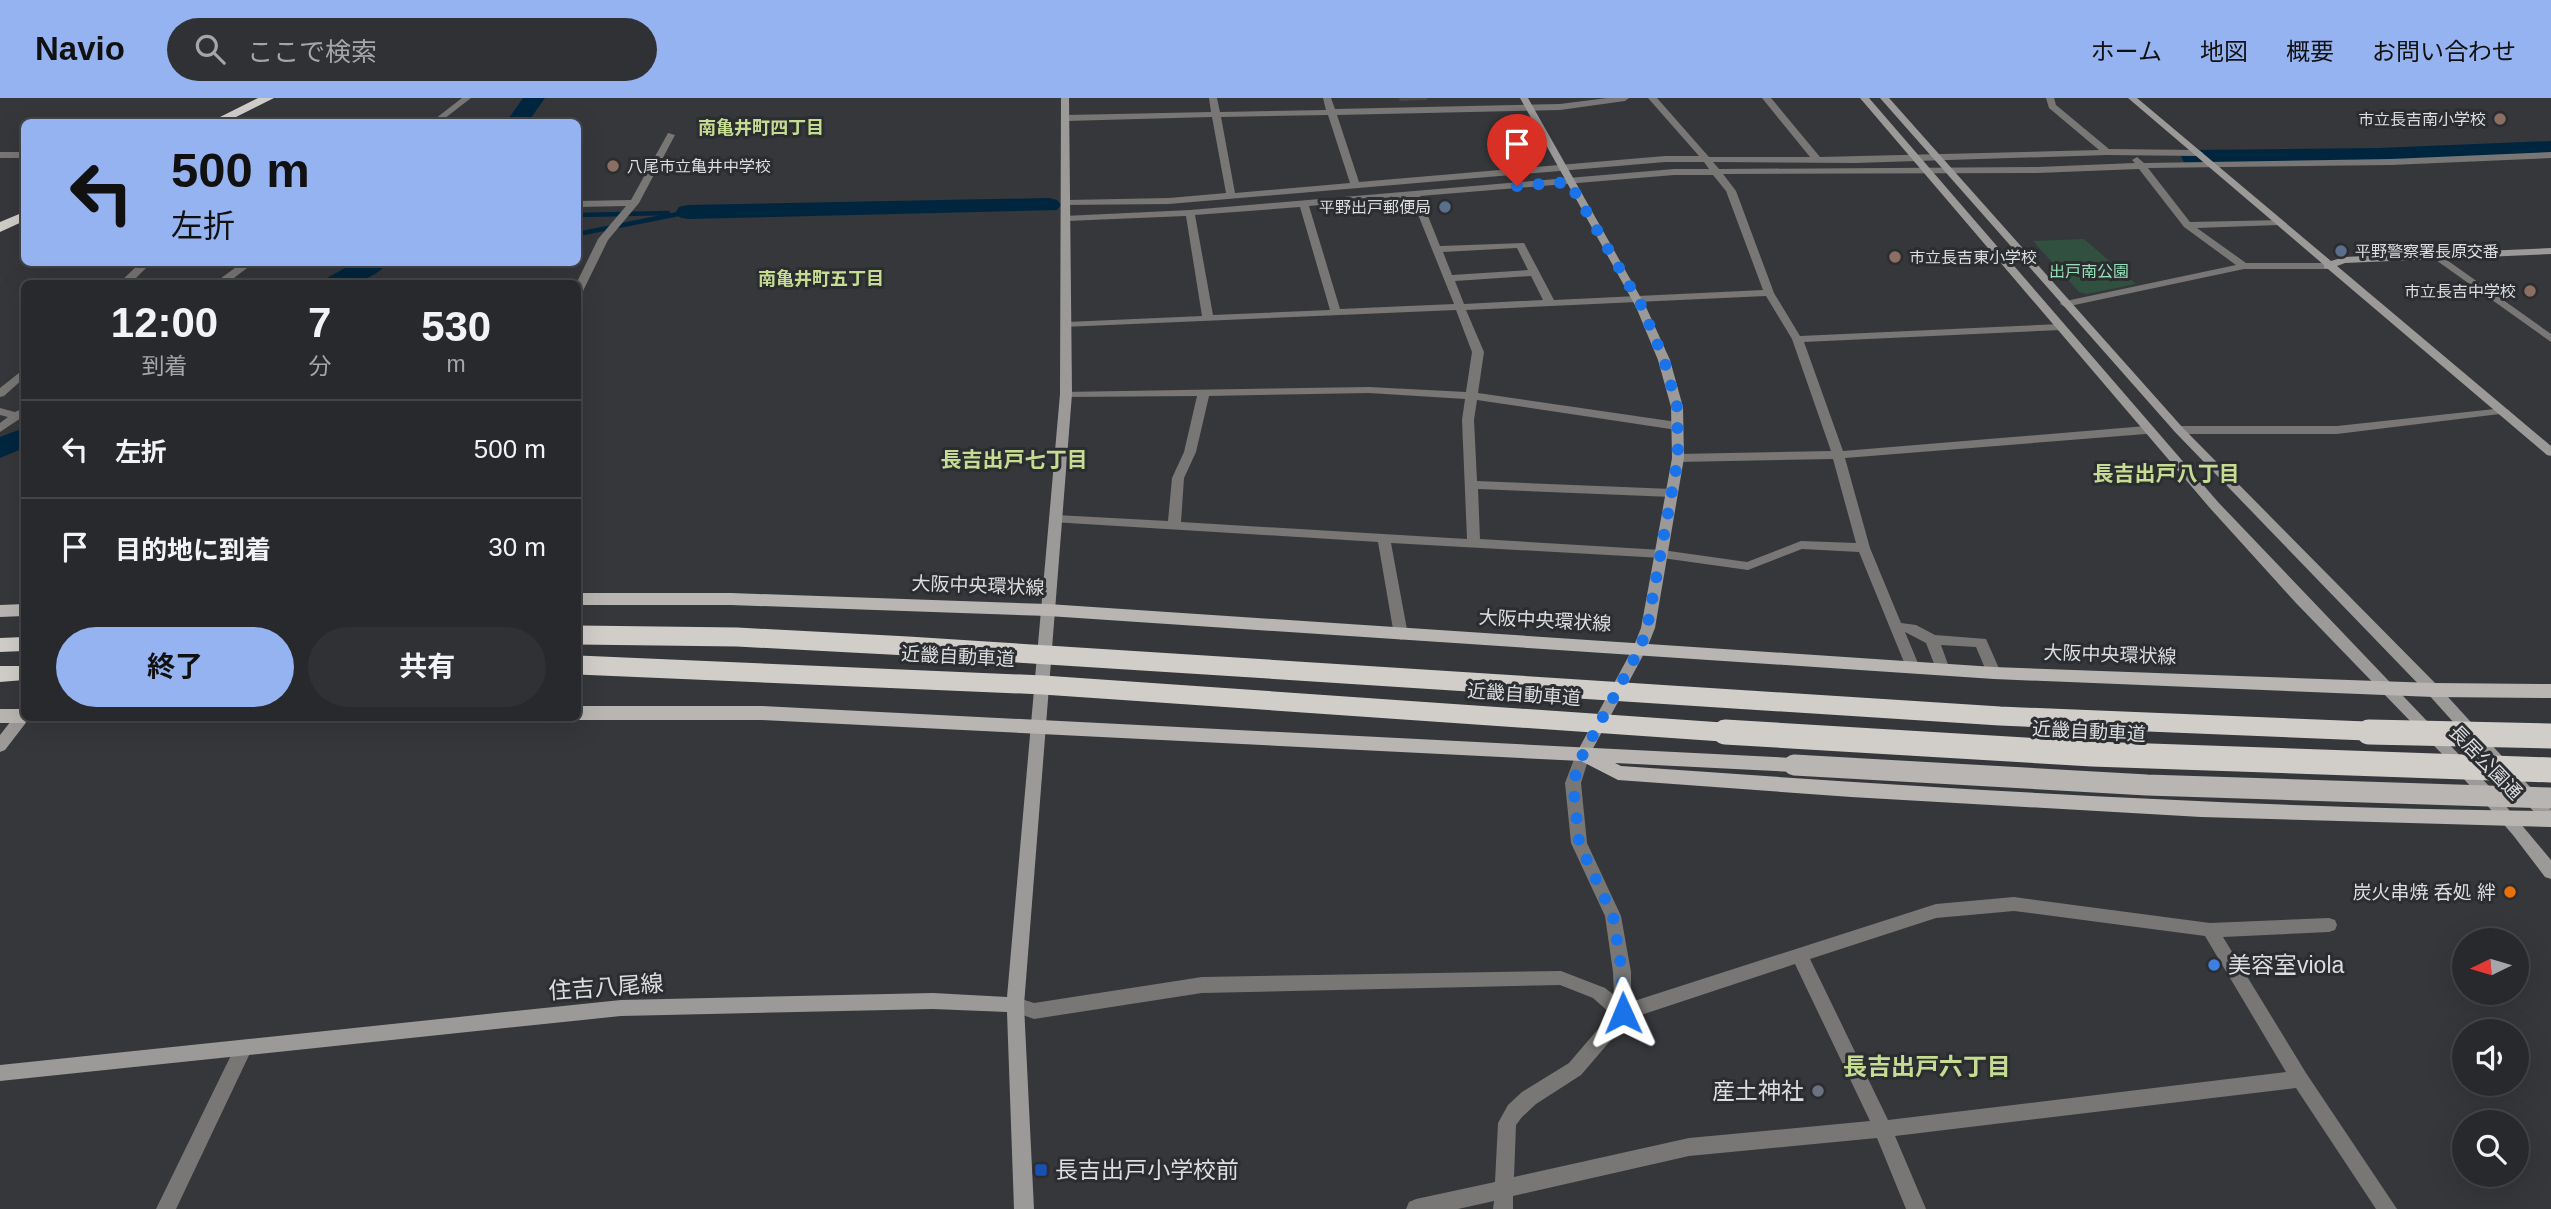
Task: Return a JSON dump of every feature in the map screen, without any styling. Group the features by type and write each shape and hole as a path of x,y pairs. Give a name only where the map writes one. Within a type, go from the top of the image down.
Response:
{"highway":[{"path":"223,119 268,98"},
{"path":"0,228 21,219"},
{"name":"近畿自動車道","path":"581,635 737,638 934,647 2027,718 2361,732 2551,736"},
{"path":"0,645 21,644"},
{"name":"近畿自動車道","path":"581,665 915,676 2009,750 2235,761 2551,770"},
{"path":"0,674 21,673"}],"main road":[{"name":"大阪中央環状線","path":"581,599 731,599 1048,610 1994,673 2433,690 2551,691"},
{"path":"0,611 21,610"},
{"path":"581,713 762,713 2147,785 2551,798"},
{"path":"0,716 21,716"},
{"path":"1583,754 1618,773 1912,795 2385,816 2551,819"}],"street":[{"path":"439,119 467,98"},
{"path":"1024,1209 1015,1005 1066,394 1065,98"},
{"path":"1213,98 1231,195"},
{"path":"1327,98 1356,185"},
{"path":"1524,98 1637,299 1664,360 1677,407 1678,458 1647,628 1640,648 1583,754 1573,783 1579,843 1613,916 1622,972 1623,1013"},
{"path":"1066,118 1560,107 1625,98"},
{"path":"1652,98 1731,191 1769,293 1797,340 1838,456 1864,548 1913,668"},
{"path":"1766,98 1816,158"},
{"name":"長居公園通","path":"1864,98 2146,430 2265,562 2511,819 2551,872"},
{"name":"長居公園通","path":"1884,98 2179,430 2433,690 2551,819"},
{"path":"2050,98 2052,106 2107,152"},
{"path":"2132,98 2551,452"},
{"path":"581,285 603,239 634,203 671,135"},
{"path":"1067,203 1169,201 1665,159 1855,160 2107,152 2197,153"},
{"path":"2128,153 2143,165 2188,225 2244,266"},
{"path":"0,155 21,155"},
{"path":"1067,218 1190,214 1674,172 1951,171 2551,155"},
{"path":"1415,195 1478,352 1468,420 1474,543"},
{"path":"581,204 634,203"},
{"path":"1304,204 1336,313"},
{"path":"1190,214 1208,319"},
{"path":"2188,225 2278,222"},
{"path":"1436,249 1520,245 1550,303"},
{"path":"2065,304 2244,266 2328,266 2344,260 2551,251"},
{"path":"2437,256 2551,339"},
{"path":"127,280 143,266"},
{"path":"224,280 244,266"},
{"path":"1447,278 1534,273"},
{"path":"1067,325 1769,293"},
{"path":"1797,340 2061,327"},
{"path":"0,394 21,375"},
{"path":"1066,394 1369,390 1472,396 1677,426"},
{"path":"1174,526 1178,478 1190,452 1204,393"},
{"path":"0,411 21,413"},
{"path":"2179,430 2337,430 2504,411"},
{"path":"0,428 21,413"},
{"path":"1678,458 1838,456 2146,430"},
{"path":"1472,485 1672,493"},
{"path":"1056,519 1662,554 1748,566 1801,545 1864,548"},
{"path":"1384,538 1401,635"},
{"path":"1896,627 1911,628 1932,640 1982,642 1994,673"},
{"path":"1932,640 1943,670"},
{"path":"0,746 21,720"},
{"path":"1502,1200 1507,1123 1515,1111 1575,1069 1623,1013 1936,911 2014,904 2210,930 2329,925"},
{"path":"2210,930 2300,1079 2386,1209"},
{"path":"1800,956 1882,1129 1916,1209"},
{"path":"1015,1005 1034,1011 1202,985 1561,978 1599,993 1623,1013"},
{"name":"住吉八尾線","path":"0,1073 621,1008 933,1001 1015,1005"},
{"path":"166,1209 243,1049"},
{"path":"1416,1209 1502,1200 1689,1147 1882,1129 2300,1079"}],"green space":[{"name":"出戸南公園","path":"2084,239 2136,284 2087,294 2079,292 2033,241"}],"waterway":[{"path":"519,119 534,98"},
{"path":"2192,157 2378,155 2551,148"},
{"path":"688,212 1049,205"},
{"path":"581,233 688,212"},
{"path":"581,215 668,213"},
{"path":"342,280 368,266"},
{"path":"0,449 21,438"}],"place":[{"name":"市立長吉南小学校","path":"2500,119"},
{"name":"八尾市立亀井中学校","path":"613,166"},
{"name":"平野出戸郵便局","path":"1445,207"},
{"name":"平野警察署長原交番","path":"2341,251"},
{"name":"市立長吉東小学校","path":"1895,257"},
{"name":"市立長吉中学校","path":"2530,291"},
{"name":"炭火串焼 呑処 絆","path":"2510,892"},
{"name":"美容室viola","path":"2214,965"},
{"name":"産土神社","path":"1818,1091"},
{"name":"長吉出戸小学校前","path":"1041,1170"}],"district":[{"name":"南亀井町四丁目","path":"761,128"},
{"name":"南亀井町五丁目","path":"821,279"},
{"name":"長吉出戸七丁目","path":"1014,460"},
{"name":"長吉出戸八丁目","path":"2166,474"},
{"name":"長吉出戸六丁目","path":"1927,1067"}],"route":[{"path":"1517,186 1569,182 1642,307 1664,360 1677,407 1678,458 1647,628 1640,648 1583,754 1573,783 1579,843 1613,916 1622,972 1623,1013"}]}
